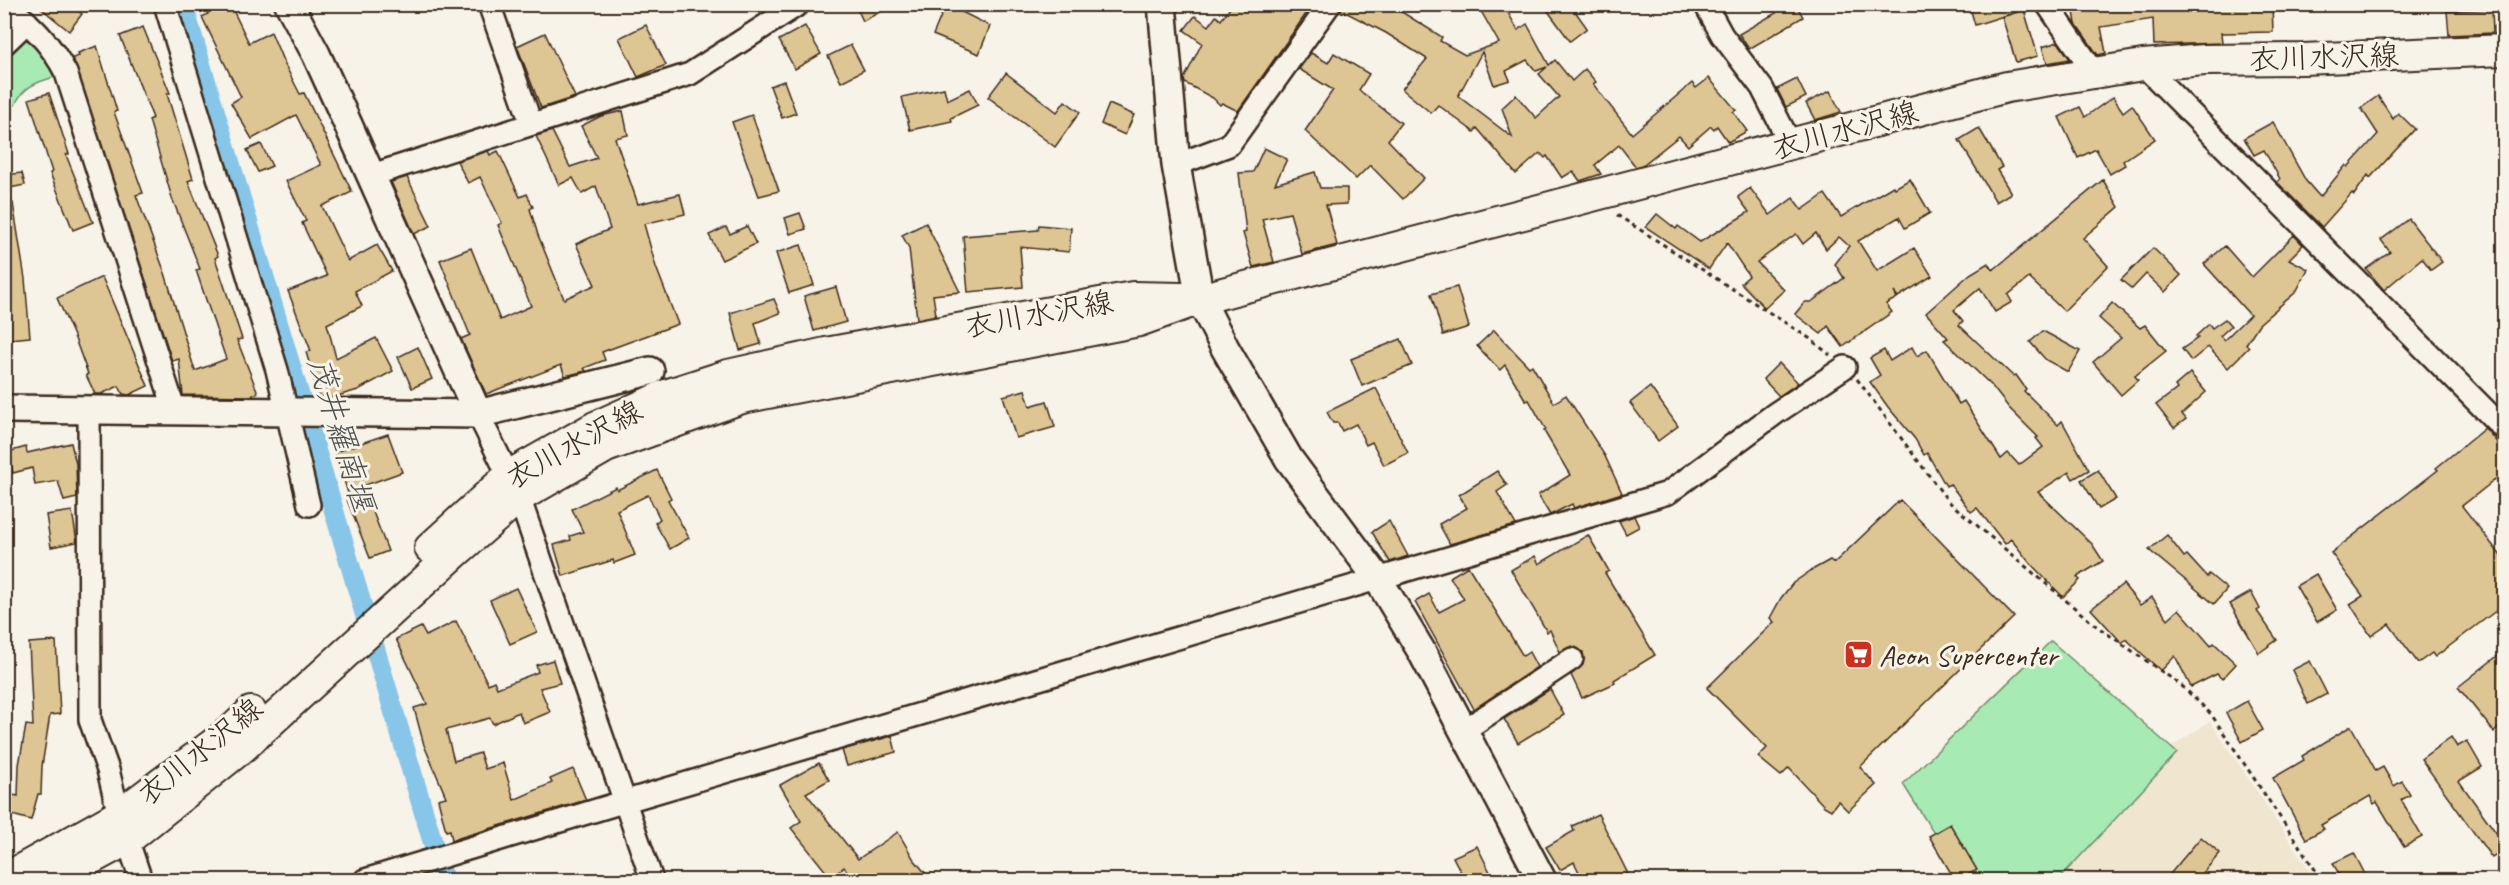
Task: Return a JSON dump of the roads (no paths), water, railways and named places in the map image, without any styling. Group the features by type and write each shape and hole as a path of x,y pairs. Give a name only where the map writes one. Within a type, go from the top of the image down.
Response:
{"main road":[{"name":"衣川水沢線","path":"52,880 238,739 514,486 606,447 742,398 1138,321 1200,298 2007,87 2143,65 2205,60 2505,50"},
{"name":"衣川水沢線","path":"4,879 123,827"}],"street":[{"path":"6,4 42,35 55,51 66,74 175,411"},
{"path":"165,4 277,370 299,413 309,505"},
{"path":"289,4 316,54 478,414 514,486 652,880"},
{"path":"489,4 531,123"},
{"path":"372,175 690,74 799,4"},
{"path":"1162,4 1176,165 1200,298 1225,348 1289,459 1378,579 1422,652 1542,880"},
{"path":"1176,165 1229,145 1330,4"},
{"path":"1705,4 1722,34 1762,88 1791,145"},
{"path":"2047,4 2094,72"},
{"path":"4,44 27,22"},
{"path":"2143,65 2505,429"},
{"path":"365,880 1668,494 1776,413 1845,367"},
{"path":"4,409 478,414 650,371"},
{"path":"89,410 90,720 108,770 123,827 141,880"},
{"path":"1463,731 1572,659"}],"waterway":[{"name":"茂井羅南堰","path":"183,4 444,880"}],"place":[{"name":"Aeon Supercenter","path":"1858,655"}]}
